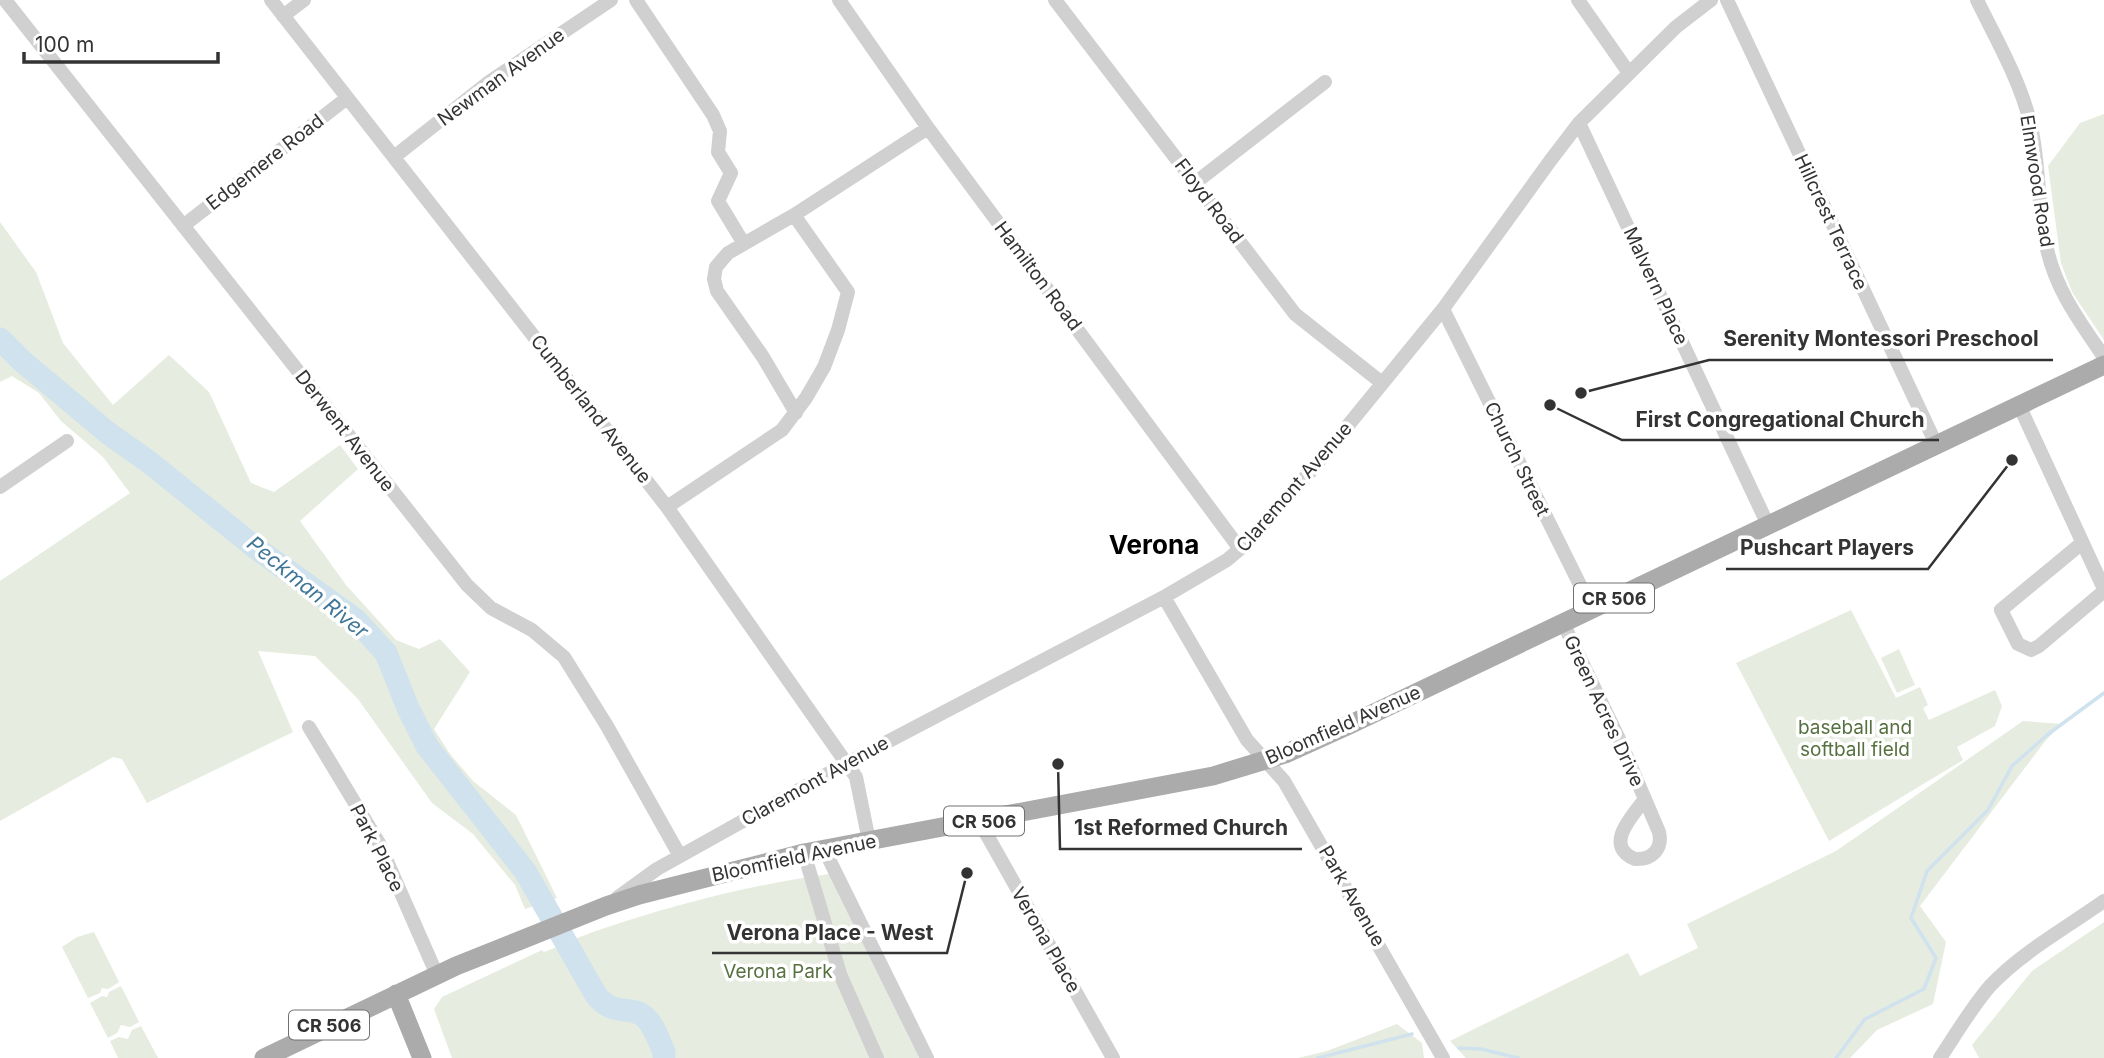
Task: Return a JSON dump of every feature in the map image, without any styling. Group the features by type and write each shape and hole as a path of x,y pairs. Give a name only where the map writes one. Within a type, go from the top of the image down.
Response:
{"main road":[{"name":"Bloomfield Avenue","path":"264,1058 437,975 606,906 723,872 804,853 1183,783 1266,761 1349,726 2104,365"},
{"path":"396,994 422,1058"}],"street":[{"name":"Derwent Avenue","path":"5,0 467,585 491,608 542,637 569,664 680,856"},
{"name":"Cumberland Avenue","path":"271,0 667,507 856,777 869,841"},
{"path":"283,16 304,0"},
{"name":"Newman Avenue","path":"394,157 489,82 611,0"},
{"path":"636,0 713,116 720,131 718,152 731,173 718,201 744,244"},
{"name":"Hamilton Road","path":"839,0 928,128 1240,550"},
{"name":"Floyd Road","path":"1055,0 1295,314 1382,383"},
{"path":"1578,0 1629,73"},
{"name":"Claremont Avenue","path":"606,906 657,869 680,856 847,763 1164,597 1213,570 1240,550 1310,472 1443,309 1579,123 1676,27 1711,0"},
{"name":"Hillcrest Terrace","path":"1727,0 1936,444"},
{"name":"Elmwood Road","path":"1977,0 2028,113 2043,230 2055,276 2067,303 2104,357"},
{"path":"1195,183 1325,82"},
{"name":"Edgemere Road","path":"183,226 346,98"},
{"name":"Malvern Place","path":"1579,123 1768,524"},
{"path":"796,413 715,285 719,262 728,253 794,215 928,128"},
{"path":"667,507 782,430 815,383 832,349 848,292 794,215"},
{"name":"Church Street","path":"1443,309 1592,608"},
{"path":"2019,405 2104,590 2039,646 2031,650 2018,644 2001,610 2082,543"},
{"path":"0,487 67,441"},
{"name":"Park Avenue","path":"1164,597 1247,740 1284,780 1443,1058"},
{"name":"Green Acres Drive","path":"1563,623 1621,743 1644,799"},
{"name":"Park Place","path":"309,727 379,843 437,975"},
{"name":"Verona Place","path":"979,821 1113,1058"},
{"path":"824,849 927,1058"},
{"path":"804,853 840,974 877,1058"},
{"path":"1940,1058 1977,1003 2003,974 2104,901"}],"green space":[{"path":"2104,114 2104,340 2072,292 2061,263 2048,166 2080,123"},
{"path":"0,222 36,272 63,343 113,405 169,355 209,392 251,483 274,492 340,445 358,469 300,521 346,585 396,640 419,649 440,639 470,672 434,729 450,754 473,781 516,815 557,898 525,909 515,885 473,834 432,803 358,699 315,656 258,651 293,732 147,803 122,759 113,757 0,821 0,581 130,493 103,457 61,421 39,393 12,376 0,382"},
{"name":"baseball and softball field","path":"1851,610 1896,698 1920,687 1928,705 1923,708 1929,720 1995,690 2002,706 1995,726 1957,747 1963,760 1829,841 1736,663"},
{"path":"1899,649 1915,685 1897,693 1881,658"},
{"path":"2023,721 2062,724 2046,740 1920,906 1946,942 1933,1004 1877,1030 1850,1058 1466,1058 1450,1041 1628,953 1640,976 1698,948 1687,924 1836,851"},
{"name":"Verona Park","path":"829,874 919,1058 452,1058 434,1009 442,997 542,950 544,952 622,922 739,890"},
{"path":"2104,922 2104,1058 1979,1058 1972,1045 2032,971"},
{"path":"94,932 119,982 108,989 102,988 100,993 88,998 62,947 77,937"},
{"path":"121,986 139,1022 130,1027 121,1025 117,1033 108,1038 90,1003 102,996 107,997 109,992"},
{"path":"1397,1024 1422,1043 1424,1058 1298,1058 1327,1051"},
{"path":"141,1026 158,1058 118,1058 110,1041 119,1037 128,1039 132,1030"}],"waterway":[{"name":"Peckman River","path":"0,339 22,361 108,433 149,462 256,548 355,619 386,653 427,746 525,871 596,995 615,1009 634,1011 645,1017 656,1033 664,1058"},
{"path":"1836,1058 1865,1019 1924,989 1936,958 1911,918 1927,871 1988,810 2012,766 2047,735 2104,693"},
{"path":"1318,1058 1412,1034"},
{"path":"1459,1048 1481,1049 1518,1058"}],"place":[{"name":"Serenity Montessori Preschool","path":"1581,393"},
{"name":"First Congregational Church","path":"1550,405"},
{"name":"Pushcart Players","path":"2012,460"},
{"name":"1st Reformed Church","path":"1058,764"},
{"name":"Verona Place - West","path":"967,873"}],"district":[{"name":"Verona","path":"1154,544"}]}
